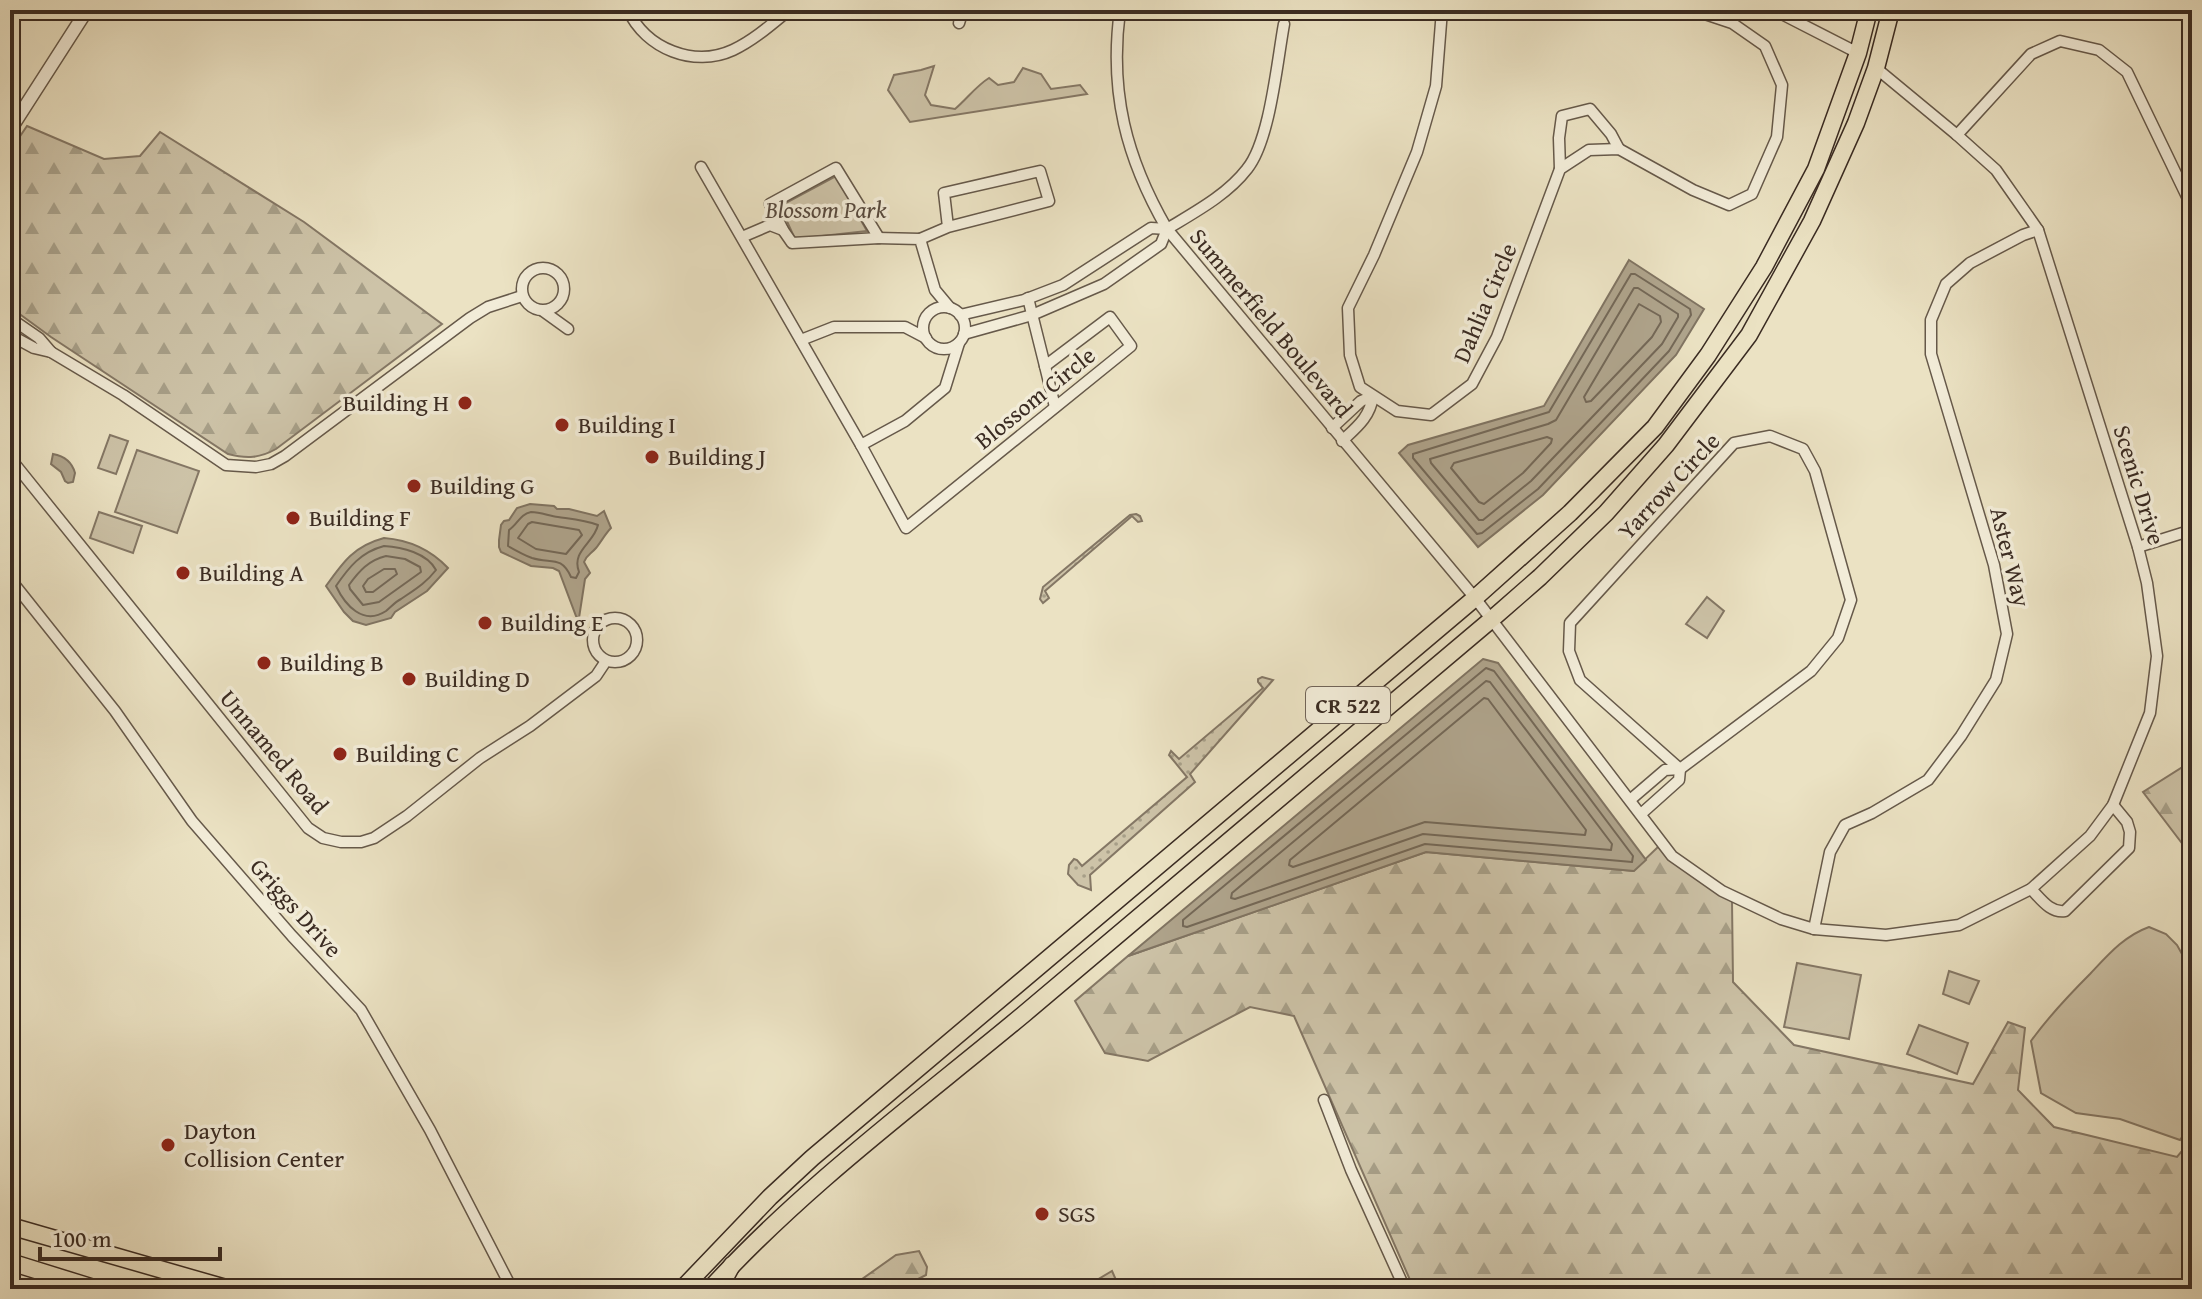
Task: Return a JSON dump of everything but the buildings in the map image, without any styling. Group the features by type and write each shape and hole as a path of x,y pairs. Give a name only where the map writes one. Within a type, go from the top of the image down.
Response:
{"main road":[{"name":"CR 522","path":"682,1289 812,1158 1475,598 1570,513 1655,427 1708,355 1764,267 1816,169 1858,53 1869,10"},
{"name":"CR 522","path":"710,1289 835,1168 1492,619 1606,513 1666,445 1749,335 1812,221 1856,123 1876,68 1891,10"},
{"path":"10,1226 229,1289"},
{"path":"10,1262 97,1289"},
{"path":"719,1289 732,1265"}],"street":[{"path":"10,130 87,10"},
{"path":"628,10 642,32 670,51 708,56 735,49 789,10"},
{"path":"959,23 963,10"},
{"name":"Summerfield Boulevard","path":"1120,10 1116,42 1122,123 1132,157 1167,229 1492,619"},
{"path":"1373,396 1360,387 1350,355 1348,308 1417,152 1436,86 1442,10"},
{"path":"1560,169 1589,150 1619,149 1693,190 1729,205 1752,194 1777,137 1782,85 1765,46 1732,23 1693,10"},
{"path":"1774,10 1858,53"},
{"path":"939,349 948,349 961,338 1032,315 1104,284 1161,244 1167,229 1231,186 1257,155 1264,136 1284,24"},
{"path":"1957,135 2031,54 2060,41 2099,50 2127,72 2192,207"},
{"name":"Scenic Drive","path":"1492,619 1672,856 1722,891 1781,919 1814,929 1886,935 1959,925 2031,889 2090,836 2113,805 2150,713 2157,656 2147,583 2138,547 2038,230 1996,170 1876,68"},
{"path":"1560,169 1562,116 1590,109 1619,149"},
{"name":"Blossom Circle","path":"701,167 906,528 1131,346 1110,317 1045,366 1028,298"},
{"path":"877,238 836,168 770,204 792,243 920,239 948,227 1049,201 1040,171 944,193 948,227"},
{"name":"Dahlia Circle","path":"1373,396 1397,411 1431,415 1472,384 1497,337 1560,169"},
{"path":"742,237 770,225 783,230"},
{"path":"801,340 834,327 905,327 939,308 955,312 1028,298 1063,285 1151,228 1167,229"},
{"name":"Aster Way","path":"1814,929 1830,852 1845,825 1928,780 1961,736 1996,680 2007,634 1994,565 1931,354 1931,320 1946,284 1970,263 2038,230"},
{"path":"861,445 905,421 945,388 961,338 963,321 935,290 920,239"},
{"path":"543,311 552,309 564,293 563,282 553,271 540,268 532,271 523,281 522,296 529,305 568,329"},
{"path":"926,338 923,330 935,290"},
{"path":"10,335 34,348 51,352 123,395 226,465 256,467 271,464 285,456 479,312 522,296"},
{"path":"10,318 39,338 51,352"},
{"path":"905,327 939,349 951,368"},
{"path":"1045,366 1055,407"},
{"path":"1332,428 1361,401 1373,396"},
{"path":"1342,441 1365,419 1372,408 1373,396"},
{"name":"Yarrow Circle","path":"1630,800 1665,770 1680,769 1811,671 1838,638 1851,600 1815,471 1803,449 1770,436 1734,443 1570,623 1569,651 1580,680 1680,769"},
{"name":"Unnamed Road","path":"10,458 308,828 323,838 353,843 374,838 596,676 606,661"},
{"path":"2138,547 2192,530"},
{"name":"Griggs Drive","path":"10,579 115,711 192,821 361,1010 430,1130 512,1289"},
{"name":"Unnamed Road","path":"605,620 626,620 638,638 634,653 622,662 606,661 596,651 595,630 605,620"},
{"name":"Yarrow Circle","path":"1641,814 1679,780 1680,769"},
{"path":"2031,889 2051,909 2065,911 2129,848 2127,822 2113,805"},
{"path":"1324,1100 1351,1170 1405,1289"}],"green space":[{"path":"934,66 925,95 931,105 955,109 989,78 998,85 1014,82 1023,68 1041,74 1051,89 1080,85 1087,94 910,122 888,90 894,75"},
{"path":"27,126 104,159 140,156 160,132 304,222 442,324 276,449 253,457 228,454 10,307 10,151"},
{"name":"Blossom Park","path":"836,176 867,231 795,239 780,206"},
{"path":"110,435 128,441 116,474 98,468"},
{"path":"137,450 199,471 177,533 115,512"},
{"path":"99,512 142,526 133,553 90,538"},
{"path":"1136,514 1142,521 1138,522 1132,516 1045,591 1049,598 1043,603 1040,599 1043,587 1130,515"},
{"path":"1707,597 1724,611 1707,638 1686,624"},
{"path":"1262,677 1273,680 1190,774 1195,782 1090,875 1091,890 1078,885 1068,874 1069,865 1074,859 1082,866 1187,777 1169,755 1171,751 1179,759 1263,688 1258,682"},
{"path":"2192,761 2192,952 2182,939 2184,846 2143,792"},
{"path":"1661,844 1732,901 1733,982 1794,1045 1973,1084 2008,1022 2025,1028 2018,1090 2054,1127 2177,1157 2192,1139 2192,1289 1414,1289 1294,1016 1250,1007 1148,1061 1105,1053 1075,1001 1128,956 1426,852 1633,871"},
{"path":"2149,927 2166,934 2177,945 2192,972 2192,1123 2180,1140 2120,1119 2076,1113 2041,1093 2031,1041 2059,1006 2110,953 2132,935"},
{"path":"1797,963 1861,975 1849,1039 1784,1027"},
{"path":"1949,971 1979,981 1969,1004 1943,994"},
{"path":"1919,1025 1968,1043 1957,1074 1907,1054"},
{"path":"919,1251 927,1267 926,1275 910,1283 906,1289 848,1289 896,1255"},
{"path":"1112,1271 1120,1289 1095,1289 1092,1283"}],"water":[{"path":"1629,260 1704,309 1676,355 1543,495 1478,547 1399,453 1408,445 1544,406"},
{"path":"53,454 64,458 72,466 75,473 73,482 65,481 61,472 51,464"},
{"path":"530,504 597,516 604,511 611,528 584,562 590,573 585,579 579,618 559,571 531,566 501,552 501,525 517,508"},
{"path":"384,538 419,547 448,568 427,591 395,612 391,618 366,625 353,621 326,586 350,556"},
{"path":"1483,659 1498,663 1646,860 1634,871 1426,852 1128,956"}],"place":[{"name":"Building H","path":"465,403"},
{"name":"Building I","path":"562,425"},
{"name":"Building J","path":"652,457"},
{"name":"Building G","path":"414,486"},
{"name":"Building F","path":"293,518"},
{"name":"Building A","path":"183,573"},
{"name":"Building E","path":"485,623"},
{"name":"Building B","path":"264,663"},
{"name":"Building D","path":"409,679"},
{"name":"Building C","path":"340,754"},
{"name":"Dayton Collision Center","path":"168,1145"},
{"name":"SGS","path":"1042,1214"}]}
